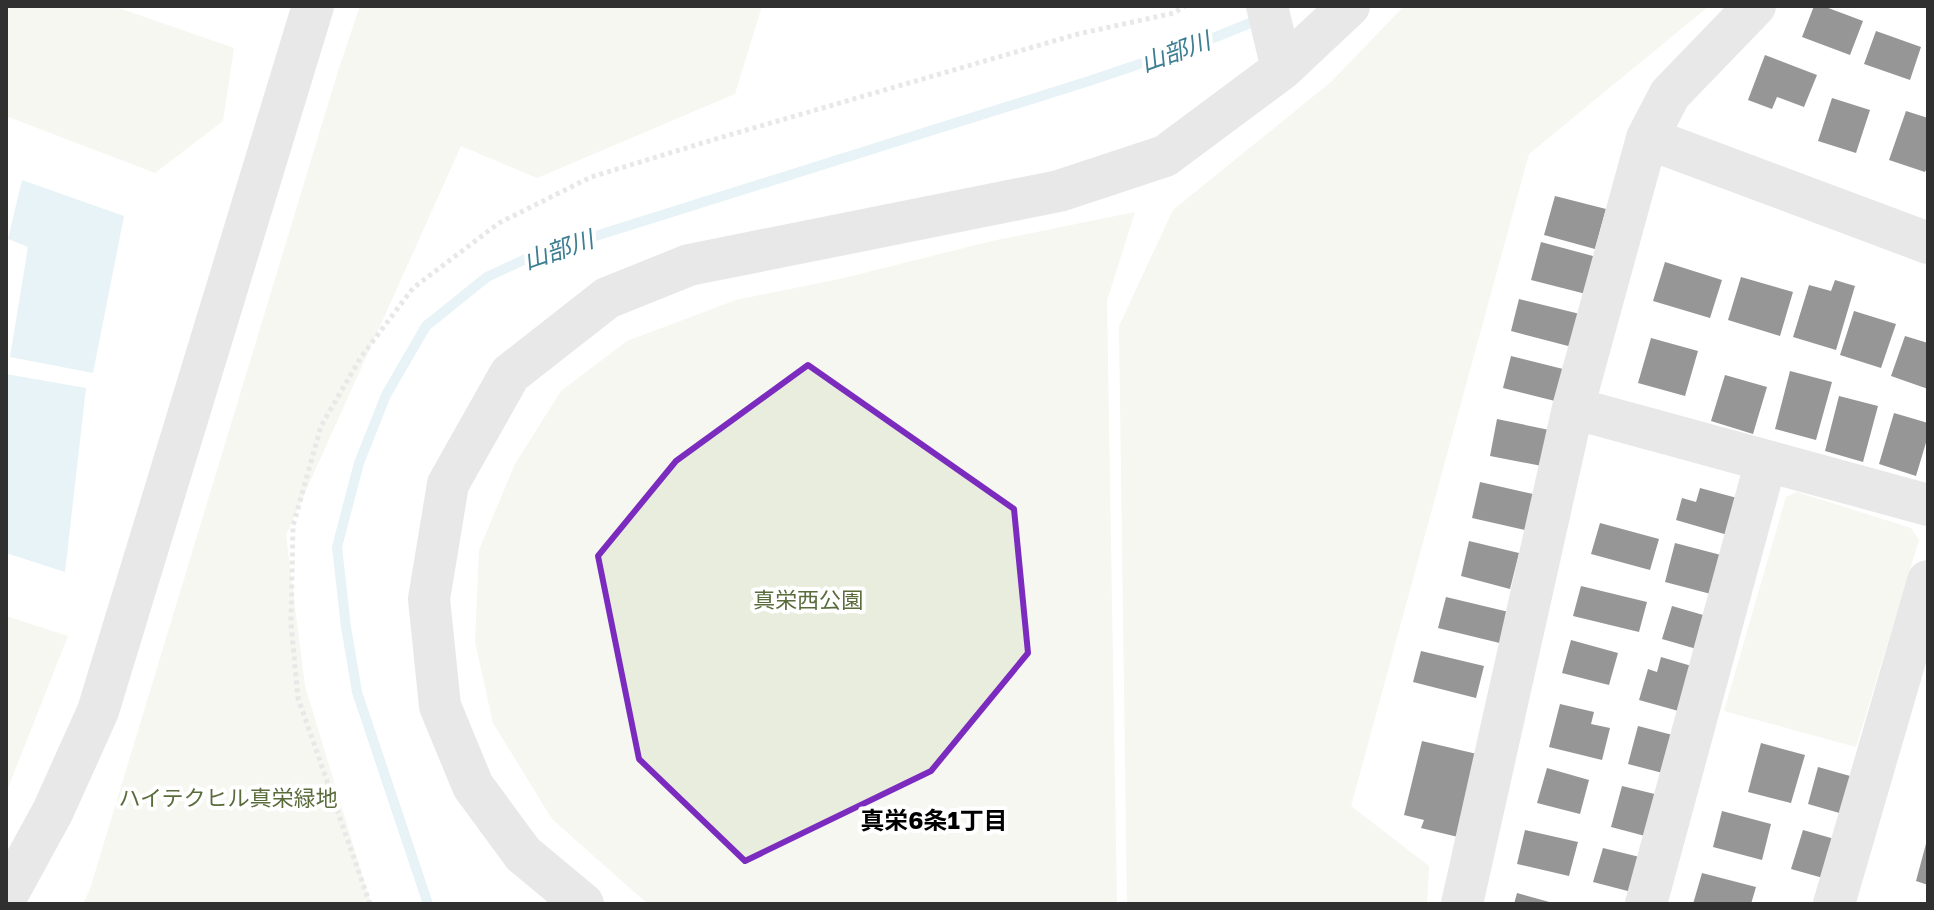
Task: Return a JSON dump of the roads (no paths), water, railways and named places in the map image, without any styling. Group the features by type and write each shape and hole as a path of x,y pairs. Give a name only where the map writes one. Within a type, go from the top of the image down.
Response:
{"street":[{"path":"6,897 53,811 98,711 313,6"},
{"path":"1267,6 1279,58"},
{"path":"583,904 523,854 473,786 440,706 429,599 448,484 510,374 607,298 689,265 1059,191 1165,156 1279,58 1349,6"},
{"path":"1462,904 1573,408 1647,138 1670,94 1755,6"},
{"path":"1647,138 1928,243"},
{"path":"1573,408 1928,505"},
{"path":"1646,904 1766,461"},
{"path":"1834,904 1928,581"}],"water":[{"path":"22,180 124,216 93,373 10,357 28,247 8,239"},
{"path":"6,374 86,388 65,572 6,553"}],"waterway":[{"name":"山部川","path":"428,904 357,692 337,547 359,463 386,395 426,326 487,277 532,256 1089,81 1196,45 1260,19"}],"district":[{"name":"真栄6条1丁目","path":"934,819"}],"park label":[{"name":"真栄西公園","path":"808,599"},
{"name":"ハイテクヒル真栄緑地","path":"228,797"}]}
